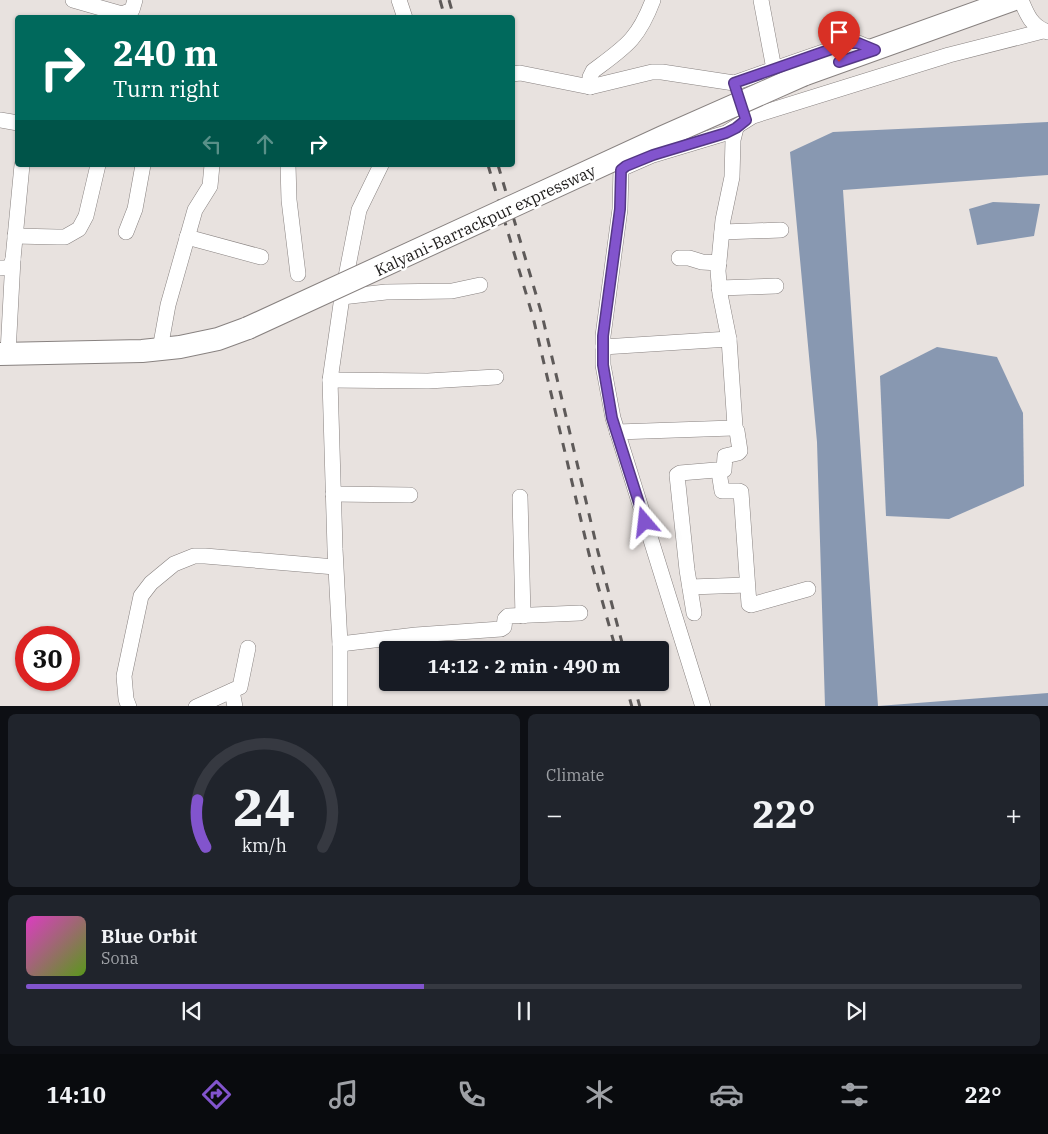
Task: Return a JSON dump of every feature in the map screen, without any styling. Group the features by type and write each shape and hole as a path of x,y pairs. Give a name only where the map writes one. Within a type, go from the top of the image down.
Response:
{"highway":[{"name":"Kalyani-Barrackpur expressway","path":"4,353 180,347 218,338 248,328 802,75 875,50 987,4 1012,0"}],"street":[{"path":"73,0 122,14 130,12 135,0"},
{"path":"399,0 404,15"},
{"path":"590,87 590,77 593,71 632,40 642,26 653,0"},
{"path":"761,0 774,69"},
{"path":"1021,0 1029,18 1045,32"},
{"path":"703,706 612,418 603,365 603,347 620,209 621,170 653,155 726,133 753,116 949,55 1045,32"},
{"path":"515,74 590,87 652,72 734,83 849,43 858,43 875,50"},
{"path":"694,613 677,475 680,473 723,471 725,468 725,456 740,451 737,430 734,427 729,339 719,288 722,232 732,177 733,140 741,124 734,83"},
{"path":"0,120 15,122"},
{"path":"4,353 22,167"},
{"path":"15,236 57,237 65,236 80,229 86,216 98,167"},
{"path":"126,232 135,209 143,167"},
{"path":"160,349 168,305 187,237 195,210 210,186 212,167"},
{"path":"288,167 289,200 298,274"},
{"path":"340,706 340,644 335,567 330,380 342,297 360,210 379,167"},
{"path":"722,232 781,230"},
{"path":"187,237 262,257"},
{"path":"679,258 719,263"},
{"path":"0,268 7,268 12,264 13,259"},
{"path":"342,297 401,291 452,291 480,285"},
{"path":"719,288 776,286"},
{"path":"603,347 729,339"},
{"path":"330,380 428,381 496,377"},
{"path":"617,432 734,427"},
{"path":"719,472 722,491 741,492 749,604 808,589"},
{"path":"333,494 410,495"},
{"path":"520,496 523,616"},
{"path":"129,706 126,699 124,676 141,596 151,582 174,564 194,556 205,556 335,567"},
{"path":"690,587 748,585"},
{"path":"340,644 416,635 501,629 504,627 506,617 580,613"},
{"path":"196,706 240,687 248,648"},
{"path":"232,691 235,706"}],"water":[{"path":"1048,122 1048,175 843,190 878,706 825,706 817,442 790,152 833,132"},
{"path":"993,202 1040,204 1034,236 977,245 969,209"},
{"path":"937,347 997,357 1023,413 1024,486 949,519 886,516 880,376"},
{"path":"1048,693 1048,706 878,706"}],"railway":[{"path":"440,0 444,15"},
{"path":"449,0 453,15"},
{"path":"489,167 533,317 589,554 613,641"},
{"path":"499,167 542,315 598,552 622,641"},
{"path":"628,691 632,706"},
{"path":"636,691 640,706"}],"route":[{"path":"645,522 612,418 603,365 603,336 620,209 621,170 653,155 726,133 736,128 746,120 734,83 849,43 858,43 875,50 839,62"}]}
